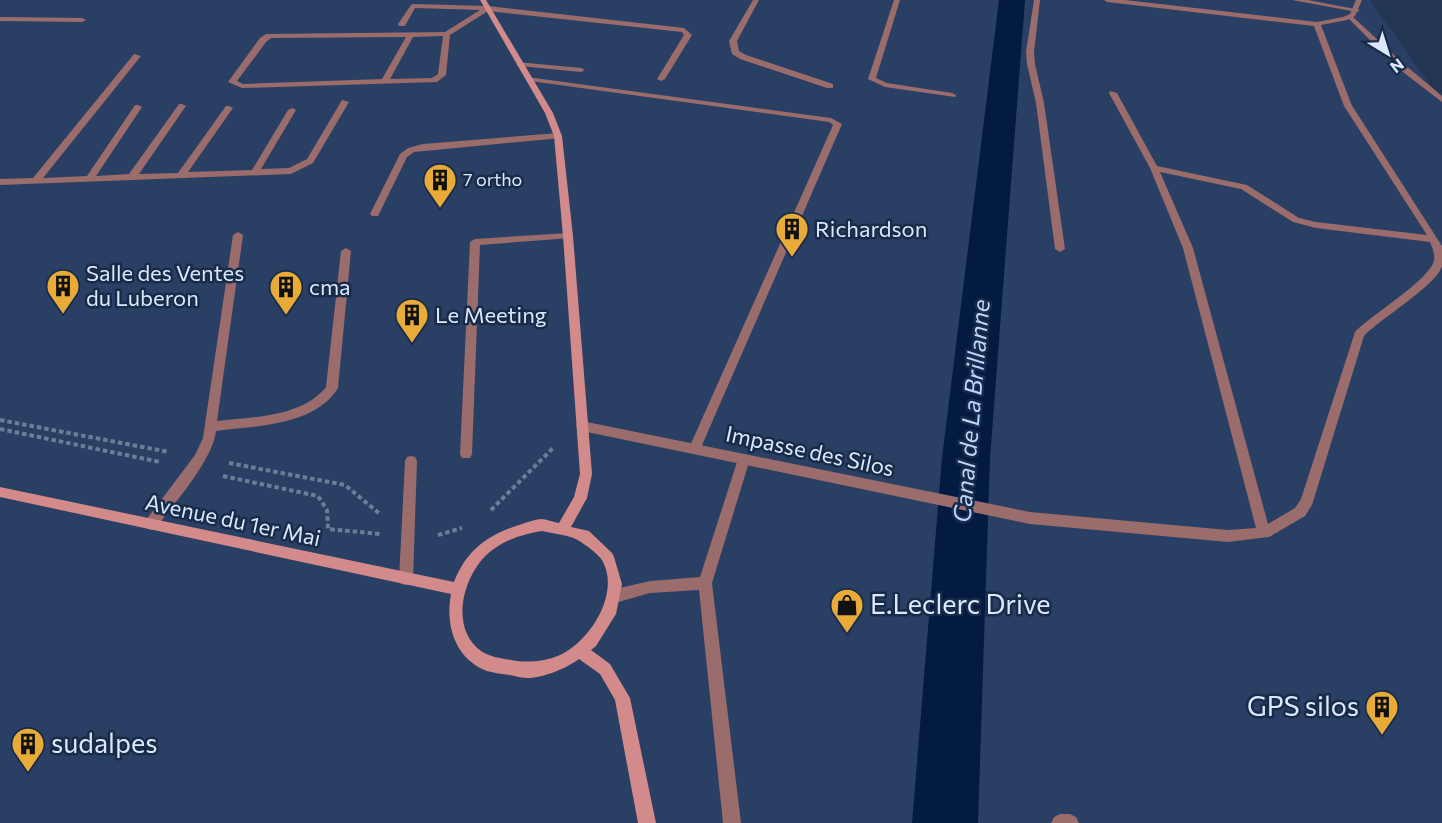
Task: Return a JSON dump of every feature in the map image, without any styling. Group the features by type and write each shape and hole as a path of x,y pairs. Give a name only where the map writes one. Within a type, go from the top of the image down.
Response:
{"street":[{"path":"756,0 733,41 735,52 742,57 830,86"},
{"path":"897,0 872,79 885,85 952,95"},
{"path":"1037,0 1030,52 1031,64 1040,103 1060,249"},
{"path":"1107,0 1317,24 1350,17 1357,10 1359,0"},
{"path":"1295,0 1357,10"},
{"path":"402,24 412,3 486,6 684,30 688,35 662,79"},
{"path":"447,33 441,77 430,81 242,86 232,82 263,39 269,36 447,33 486,6"},
{"path":"486,6 549,113 558,136 568,236 584,484 580,498 564,527"},
{"path":"1350,17 1402,67 1442,100"},
{"path":"0,20 82,20"},
{"path":"1113,93 1154,168 1188,248 1264,533 1300,512 1307,501 1359,335 1368,325 1432,274 1439,262 1439,251 1434,239 1348,106 1317,24"},
{"path":"384,82 411,34"},
{"path":"36,180 136,56"},
{"path":"520,64 581,70"},
{"path":"530,79 831,120 838,125 695,448"},
{"path":"0,182 291,171 310,161 345,102"},
{"path":"132,177 182,106"},
{"path":"90,178 138,107"},
{"path":"181,175 229,108"},
{"path":"255,172 292,110"},
{"path":"375,214 403,156 411,150 558,136"},
{"path":"1154,168 1244,187 1296,220 1316,225 1434,239"},
{"path":"151,524 200,458 209,438 238,236"},
{"path":"466,454 475,242 568,236"},
{"path":"211,428 303,411 328,398 332,388 346,251"},
{"name":"Impasse des Silos","path":"582,426 1030,518 1228,536 1264,533"},
{"path":"732,823 705,583 744,459"},
{"path":"406,579 411,461"},
{"name":"Avenue du 1er Mai","path":"0,492 457,589"},
{"path":"531,527 564,527 582,533 597,544 609,559 615,577 615,597 609,616 597,635 581,651 558,664 534,670 509,670 486,663 469,650 458,631 454,611 457,589 466,569 480,552 499,538 531,527"},
{"path":"615,597 650,587 705,583"},
{"path":"581,651 605,669 622,698 647,823"},
{"path":"1060,823 1065,821 1070,823"}],"path":[{"path":"489,512 556,446"},
{"path":"328,529 408,538 444,535 469,525"}],"shaded area":[{"path":"0,0 1370,0 1442,101 1442,823 0,823"}],"waterway":[{"name":"Canal de La Brillanne","path":"945,823 966,458 1012,0"}],"place":[{"name":"7 ortho","path":"440,209"},
{"name":"Richardson","path":"792,258"},
{"name":"Salle des Ventes du Luberon","path":"63,315"},
{"name":"cma","path":"286,316"},
{"name":"Le Meeting","path":"412,344"},
{"name":"E.Leclerc Drive","path":"847,634"},
{"name":"GPS silos","path":"1382,736"},
{"name":"sudalpes","path":"28,773"}]}
